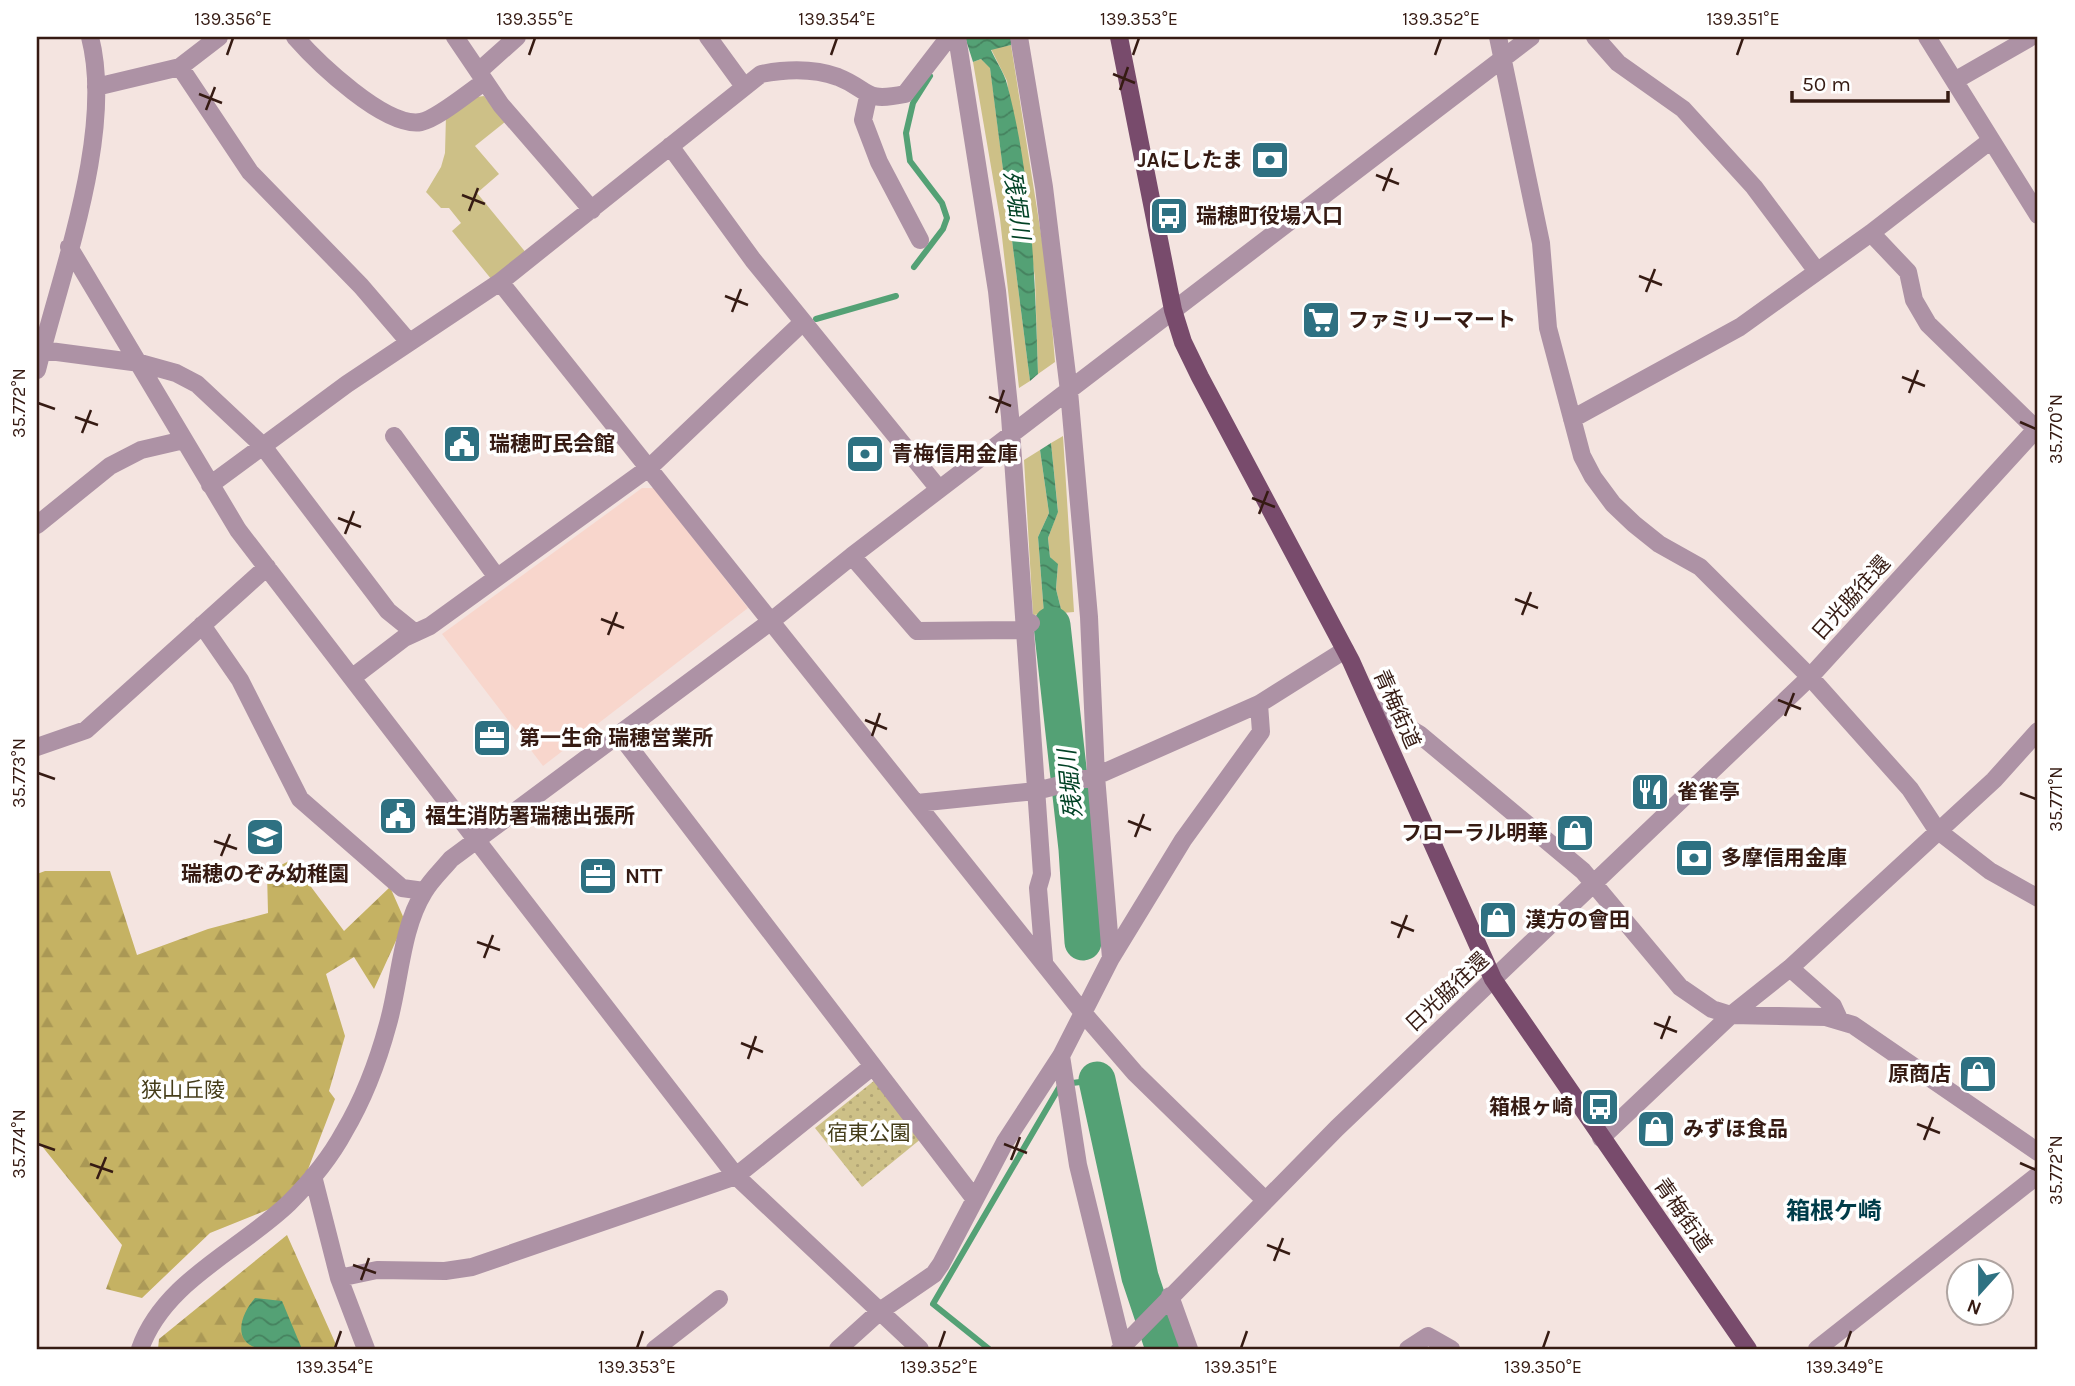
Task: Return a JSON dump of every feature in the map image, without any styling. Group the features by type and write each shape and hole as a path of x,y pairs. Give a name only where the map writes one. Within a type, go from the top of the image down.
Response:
{"main road":[{"name":"青梅街道","path":"1119,37 1173,310 1200,377 1345,650 1493,979 1748,1349"}],"street":[{"path":"90,37 97,71 88,172 39,361 140,363 176,373 197,384 262,445 388,611 414,632"},
{"path":"96,87 180,67 219,37"},
{"path":"295,37 325,71 390,115 407,122 423,122 482,76 517,37"},
{"path":"455,37 482,76 592,210"},
{"path":"708,37 743,86"},
{"path":"210,485 262,445 409,342 500,282 761,74 794,68 839,78 868,97 884,99 905,94 949,37"},
{"path":"957,37 998,291 1012,435 1028,624 1044,961"},
{"path":"1019,37 1046,200 1089,617 1093,777 1111,958"},
{"path":"1498,37 1541,243 1548,328 1582,456 1613,504 1659,544 1700,567 1810,677 1910,789 1937,830 1990,871 2038,898"},
{"path":"140,1349 150,1324 168,1300 288,1204 313,1176 344,1133 366,1086 388,1026 414,912 424,891 451,859 478,842 770,622 939,489 1531,37"},
{"path":"1595,37 1618,63 1683,109 1754,187 1816,270"},
{"path":"1927,37 2038,215"},
{"path":"1956,80 2031,37"},
{"path":"180,67 250,172 361,286 409,342"},
{"path":"868,97 863,120 878,162 920,240"},
{"path":"1572,419 1740,327 1871,233 1990,141"},
{"path":"670,146 803,323 939,489"},
{"path":"1871,233 1908,272 1914,300 1928,324 2038,429"},
{"path":"69,247 210,485 267,568 354,677 478,842 736,1176 920,1349"},
{"path":"500,282 1084,1014 1135,1073 1264,1199"},
{"path":"354,677 650,467 803,323"},
{"name":"日光脇往還","path":"1124,1346 1264,1199 1810,677 2038,429"},
{"path":"394,436 496,576"},
{"path":"37,525 110,466 141,450 184,440"},
{"path":"852,556 917,631 1019,630 1028,624"},
{"path":"37,747 86,730 267,568"},
{"path":"202,625 240,680 300,799 402,888 424,891"},
{"path":"916,803 1038,791 1093,777 1259,704 1345,650"},
{"path":"838,1349 880,1311 934,1274 1005,1142 1061,1056 1111,958 1183,840 1261,732 1259,704"},
{"path":"1372,707 1419,734 1583,871 1680,987 1712,1010 1731,1015 1839,1019 1853,1025 2038,1152"},
{"path":"1601,1138 1731,1015 1790,968 1994,780 2038,732"},
{"path":"620,735 974,1198"},
{"path":"1790,968 1833,1006 1839,1019"},
{"path":"1061,1056 1078,1165 1124,1346"},
{"path":"339,1278 377,1270 445,1271 472,1267 534,1243 736,1176 873,1066"},
{"path":"1817,1349 2038,1175"},
{"path":"313,1176 339,1278 366,1349"},
{"path":"656,1349 719,1299"},
{"path":"1167,1299 1189,1349"},
{"path":"1408,1349 1428,1336 1451,1349"}],"shaded area":[{"path":"642,488 654,488 748,608 543,766 442,634"}],"green space":[{"path":"1011,45 1048,278 1055,362 1038,374 1035,278 1007,81 991,49"},
{"path":"981,59 990,67 1030,381 1019,388 1000,219 973,62"},
{"path":"484,96 505,122 475,146 499,174 477,193 527,254 492,280 452,231 461,223 449,208 441,208 426,192 441,167 445,153 446,115 476,97"},
{"path":"1063,436 1074,612 1062,613 1056,589 1058,565 1050,557 1048,538 1058,511 1051,443"},
{"path":"1040,450 1049,513 1038,537 1044,614 1033,615 1024,460"},
{"name":"狭山丘陵","path":"291,860 344,931 390,887 405,921 374,989 354,957 326,974 345,1036 329,1091 335,1099 297,1198 210,1233 142,1298 106,1289 122,1245 37,1140 37,874 45,871 110,871 137,955 208,929 268,913 267,872"},
{"name":"宿東公園","path":"875,1080 922,1138 862,1187 815,1128"},
{"path":"287,1235 338,1349 158,1349 159,1339"}],"water":[{"path":"965,37 1011,37 1011,45 991,50 1007,84 1027,191 1038,374 1030,381 990,68 981,59 973,62"},
{"path":"1051,443 1058,512 1048,538 1050,557 1058,564 1056,589 1062,613 1044,614 1038,537 1049,513 1040,450"},
{"path":"255,1298 282,1301 302,1349 262,1349 246,1341 242,1335 242,1320"}],"waterway":[{"path":"914,267 943,229 947,218 942,203 910,161 906,133 913,103 930,76"},
{"path":"816,319 896,296"},
{"name":"残堀川","path":"1052,625 1077,849 1083,942"},
{"path":"1072,1083 1097,1080"},
{"name":"残堀川","path":"1097,1080 1140,1277 1164,1349"},
{"path":"989,1349 933,1304 1060,1086"}],"place":[{"name":"JAにしたま","path":"1270,160"},
{"name":"瑞穂町役場入口","path":"1169,216"},
{"name":"ファミリーマート","path":"1321,320"},
{"name":"瑞穂町民会館","path":"462,444"},
{"name":"青梅信用金庫","path":"865,454"},
{"name":"第一生命 瑞穂営業所","path":"492,738"},
{"name":"雀雀亭","path":"1650,792"},
{"name":"福生消防署瑞穂出張所","path":"398,816"},
{"name":"フローラル明華","path":"1575,833"},
{"name":"瑞穂のぞみ幼稚園","path":"265,837"},
{"name":"多摩信用金庫","path":"1694,858"},
{"name":"NTT","path":"598,876"},
{"name":"漢方の會田","path":"1498,920"},
{"name":"原商店","path":"1978,1074"},
{"name":"箱根ヶ崎","path":"1600,1107"},
{"name":"みずほ食品","path":"1656,1129"}],"district":[{"name":"箱根ケ崎","path":"1834,1211"}]}
